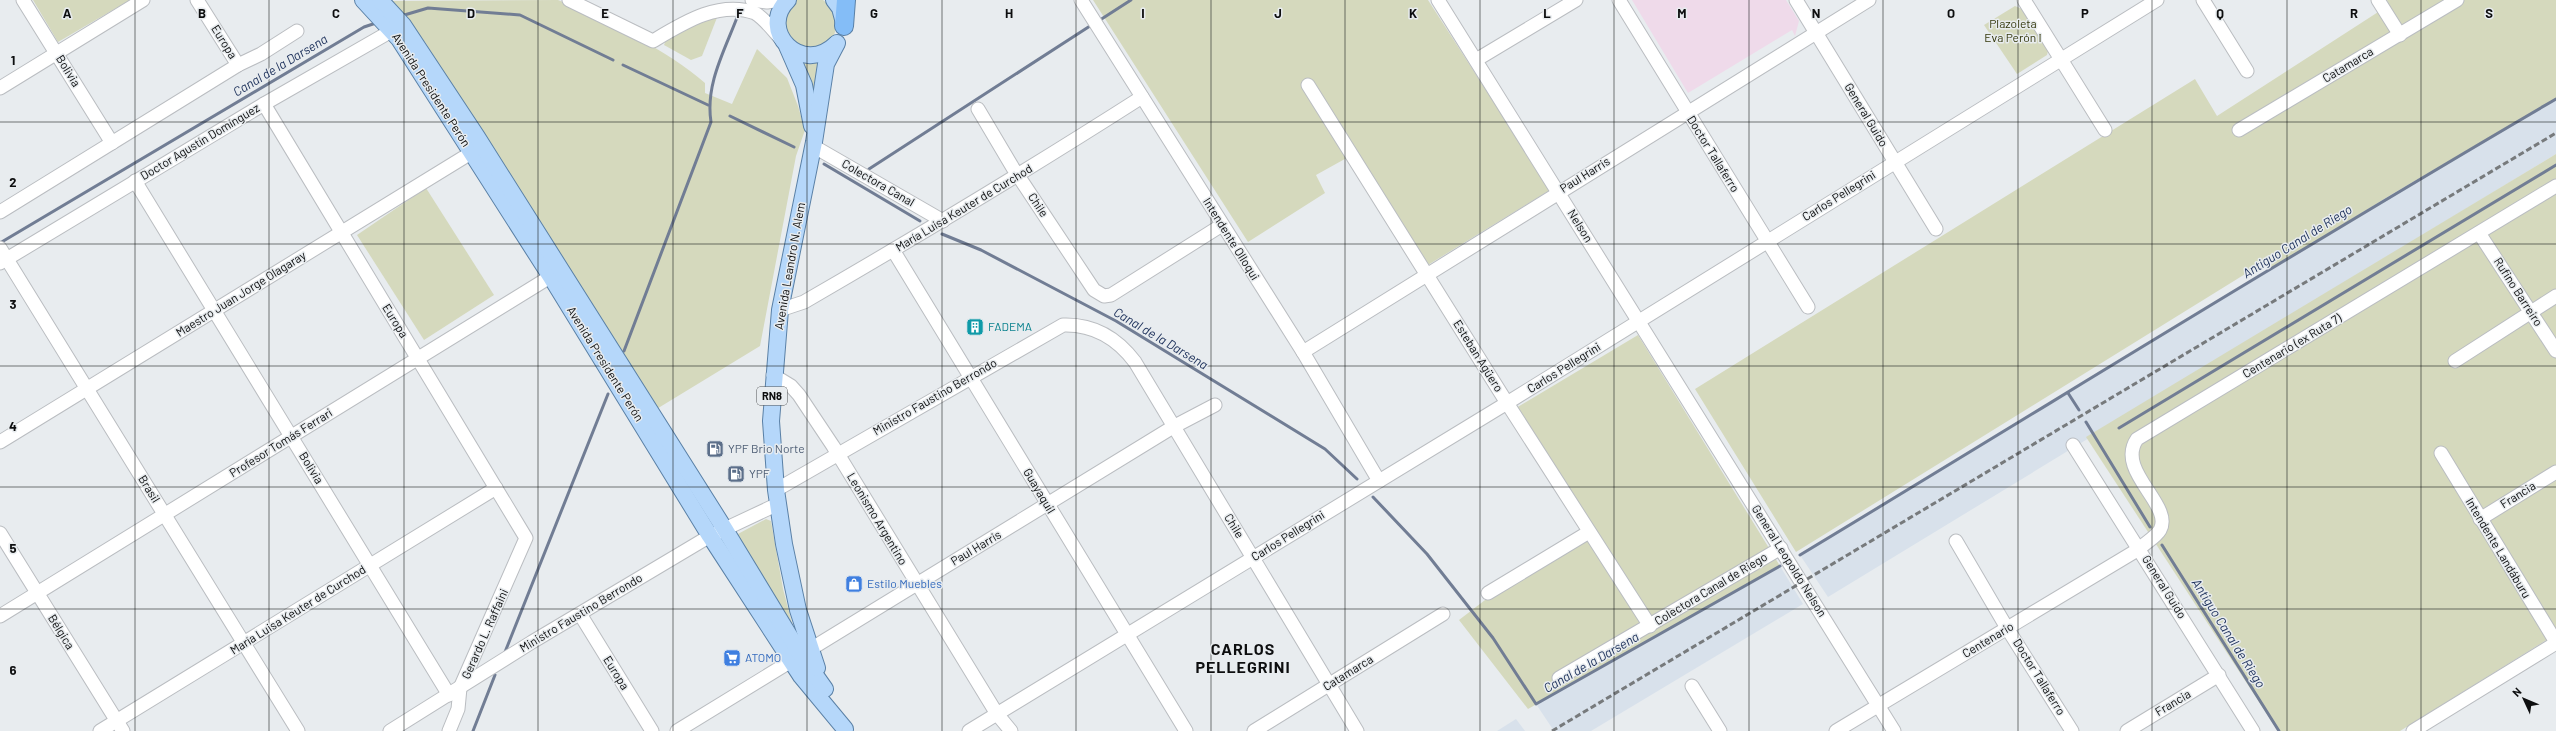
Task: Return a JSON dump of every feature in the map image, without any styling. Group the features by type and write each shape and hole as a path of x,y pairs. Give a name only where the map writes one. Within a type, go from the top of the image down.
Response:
{"highway":[{"name":"RN8","path":"844,26 846,0"}],"main road":[{"name":"Avenida Presidente Perón","path":"363,0 398,28"},
{"name":"Avenida Presidente Perón","path":"380,0 556,273 645,416 724,528 801,655 806,683 846,730"},
{"name":"RN8","path":"784,42 778,20 780,11 788,0"},
{"path":"834,0 840,8 844,26"},
{"name":"RN8","path":"837,43 844,26"},
{"path":"784,42 799,54 812,56 822,54 837,43"},
{"name":"Avenida Leandro N. Alem","path":"784,42 804,86 810,106 814,144"},
{"name":"Avenida Leandro N. Alem","path":"801,655 798,610 777,497 771,421 773,375 780,310 814,144 826,64 837,43"},
{"name":"Avenida Presidente Perón","path":"645,416 710,536 826,690 846,730"}],"street":[{"name":"Bolivia","path":"23,0 112,143"},
{"path":"0,88 143,0"},
{"name":"Europa","path":"197,0 238,64"},
{"path":"569,0 653,41 713,5 727,1 755,13 784,42"},
{"path":"752,0 767,2 781,0"},
{"name":"Intendente Olloqui","path":"1081,0 1302,352 1378,481"},
{"name":"Nelson","path":"1438,0 1683,391"},
{"path":"1476,60 1576,0"},
{"name":"Doctor Tallaferro","path":"1619,0 1808,307"},
{"name":"General Guido","path":"1796,0 1936,229"},
{"name":"Paul Harris","path":"1302,352 1558,191 1869,0"},
{"path":"2024,0 2105,130"},
{"name":"Carlos Pellegrini","path":"969,731 1507,403 2157,0"},
{"path":"2203,0 2247,71"},
{"path":"2378,0 2400,34"},
{"name":"Catamarca","path":"2239,130 2457,0"},
{"name":"Doctor Agustín Domínguez","path":"2,256 398,28"},
{"path":"0,212 238,64 261,54 297,31"},
{"name":"Esteban Agüero","path":"1308,85 1428,274 1507,403 1650,626"},
{"name":"María Luisa Keuter de Curchod","path":"780,310 804,302 943,221 1018,176 1142,97"},
{"name":"Europa","path":"264,104 340,233 418,358 526,538"},
{"name":"Chile","path":"978,110 1018,176 1094,290 1104,296 1111,295 1222,225"},
{"name":"Colectora Canal","path":"814,144 943,221"},
{"name":"Maestro Juan Jorge Olagaray","path":"0,442 477,149"},
{"name":"Bolivia","path":"134,181 371,565 455,691"},
{"name":"Centenario (ex Ruta 7)","path":"2139,549 2160,530 2162,521 2156,505 2132,463 2134,443 2137,438 2556,186"},
{"name":"Rufino Barreiro","path":"2479,233 2556,351"},
{"name":"Guayaquil","path":"893,250 1186,731"},
{"name":"Brasil","path":"2,256 165,514 298,731"},
{"name":"Profesor Tomás Ferrari","path":"0,616 556,273"},
{"path":"2455,361 2556,296"},
{"name":"Ministro Faustino Berrondo","path":"390,731 580,614 777,497 838,453 970,377 1063,325 1086,326 1100,332"},
{"name":"Chile","path":"1100,332 1116,341 1126,350 1357,731"},
{"name":"Leonismo Argentino","path":"773,375 791,386 799,395 838,453 997,714 1011,731"},
{"name":"General Leopoldo Nelson","path":"1683,391 1894,731"},
{"name":"Paul Harris","path":"677,731 1047,504 1173,428 1215,405"},
{"name":"General Guido","path":"2073,445 2253,731"},
{"name":"Intendente Landáburu","path":"2441,453 2556,643"},
{"name":"Francia","path":"2480,519 2556,472"},
{"name":"María Luisa Keuter de Curchod","path":"100,731 120,726 244,643 496,488"},
{"name":"Bélgica","path":"0,532 120,726"},
{"path":"1488,593 1589,532"},
{"name":"Gerardo L. Raffaini","path":"449,731 458,709 455,691 526,538"},
{"name":"Doctor Tallaferro","path":"1956,541 2007,628 2072,731"},
{"name":"Colectora Canal de Riego","path":"1560,678 1780,548"},
{"name":"Centenario","path":"1836,731 2139,549"},
{"name":"Europa","path":"580,614 652,731"},
{"name":"Catamarca","path":"1254,731 1443,614"},
{"path":"2413,731 2429,727 2556,643"},
{"name":"Francia","path":"2127,731 2219,675"},
{"path":"1692,686 1720,731"}],"shaded area":[{"path":"1632,0 1786,0 1799,21 1795,36 1792,30 1688,93"},
{"path":"2556,99 2556,154 1828,597 1800,555 2033,415 2389,196"},
{"path":"1780,566 1803,604 1591,731 1554,731 1536,704"},
{"path":"1516,719 1525,731 1497,731"}],"green space":[{"path":"33,0 130,0 58,42"},
{"path":"558,0 595,16 655,47 705,83 705,93 732,104 757,49 787,78 798,106 805,130 796,156 760,346 655,410 425,42 390,1"},
{"path":"796,0 823,0 831,8 836,19 836,25 833,36 827,44 814,50 789,41 783,15"},
{"path":"1093,0 1428,0 1550,190 1423,268 1352,155 1316,175 1325,193 1248,242"},
{"path":"2387,0 2556,0 2556,98 2389,196 2272,268 2263,263 1796,552 1695,389 2195,79 2217,116 2389,5"},
{"name":"Plazoleta Eva Perón I","path":"2015,6 2022,9 2048,51 2047,55 2017,74 1984,25"},
{"path":"712,13 718,15 702,56 691,60 664,45 666,40"},
{"path":"800,62 823,62 816,114"},
{"path":"2556,154 2556,634 2400,731 2278,731 2086,437"},
{"path":"426,188 494,295 424,340 357,235"},
{"path":"1638,335 1780,566 1528,709 1459,620 1489,597 1597,533 1516,408"},
{"path":"766,519 771,521 783,589 793,627 736,535"}],"waterway":[{"path":"1100,20 1131,0"},
{"name":"Canal de la Darsena","path":"401,16 428,8 520,15 613,60"},
{"path":"624,351 711,122 710,108 713,81 717,67 738,15"},
{"name":"Canal de la Darsena","path":"0,243 364,27 376,23"},
{"path":"869,169 1090,26"},
{"name":"Canal de la Darsena","path":"623,65 708,105"},
{"name":"Antiguo Canal de Riego","path":"1800,555 2272,268 2556,99"},
{"name":"Canal de la Darsena","path":"730,116 794,147"},
{"name":"Canal de la Darsena","path":"824,164 920,221"},
{"path":"2119,428 2556,165"},
{"name":"Canal de la Darsena","path":"942,234 981,250 1116,321 1325,449 1357,479"},
{"name":"Antiguo Canal de Riego","path":"2068,393 2079,410"},
{"path":"505,652 608,394"},
{"name":"Antiguo Canal de Riego","path":"2086,422 2150,527"},
{"name":"Canal de la Darsena","path":"1373,497 1427,554 1493,638 1536,704 1780,566"},
{"name":"Antiguo Canal de Riego","path":"2162,545 2279,731"},
{"path":"473,731 495,675"}],"railway":[{"path":"1552,731 2556,133"}],"place":[{"name":"FADEMA","path":"975,327"},
{"name":"YPF Brio Norte","path":"715,449"},
{"name":"YPF","path":"736,474"},
{"name":"Estilo Muebles","path":"854,584"},
{"name":"ATOMO","path":"732,658"}],"district":[{"name":"CARLOS PELLEGRINI","path":"1243,658"}]}
